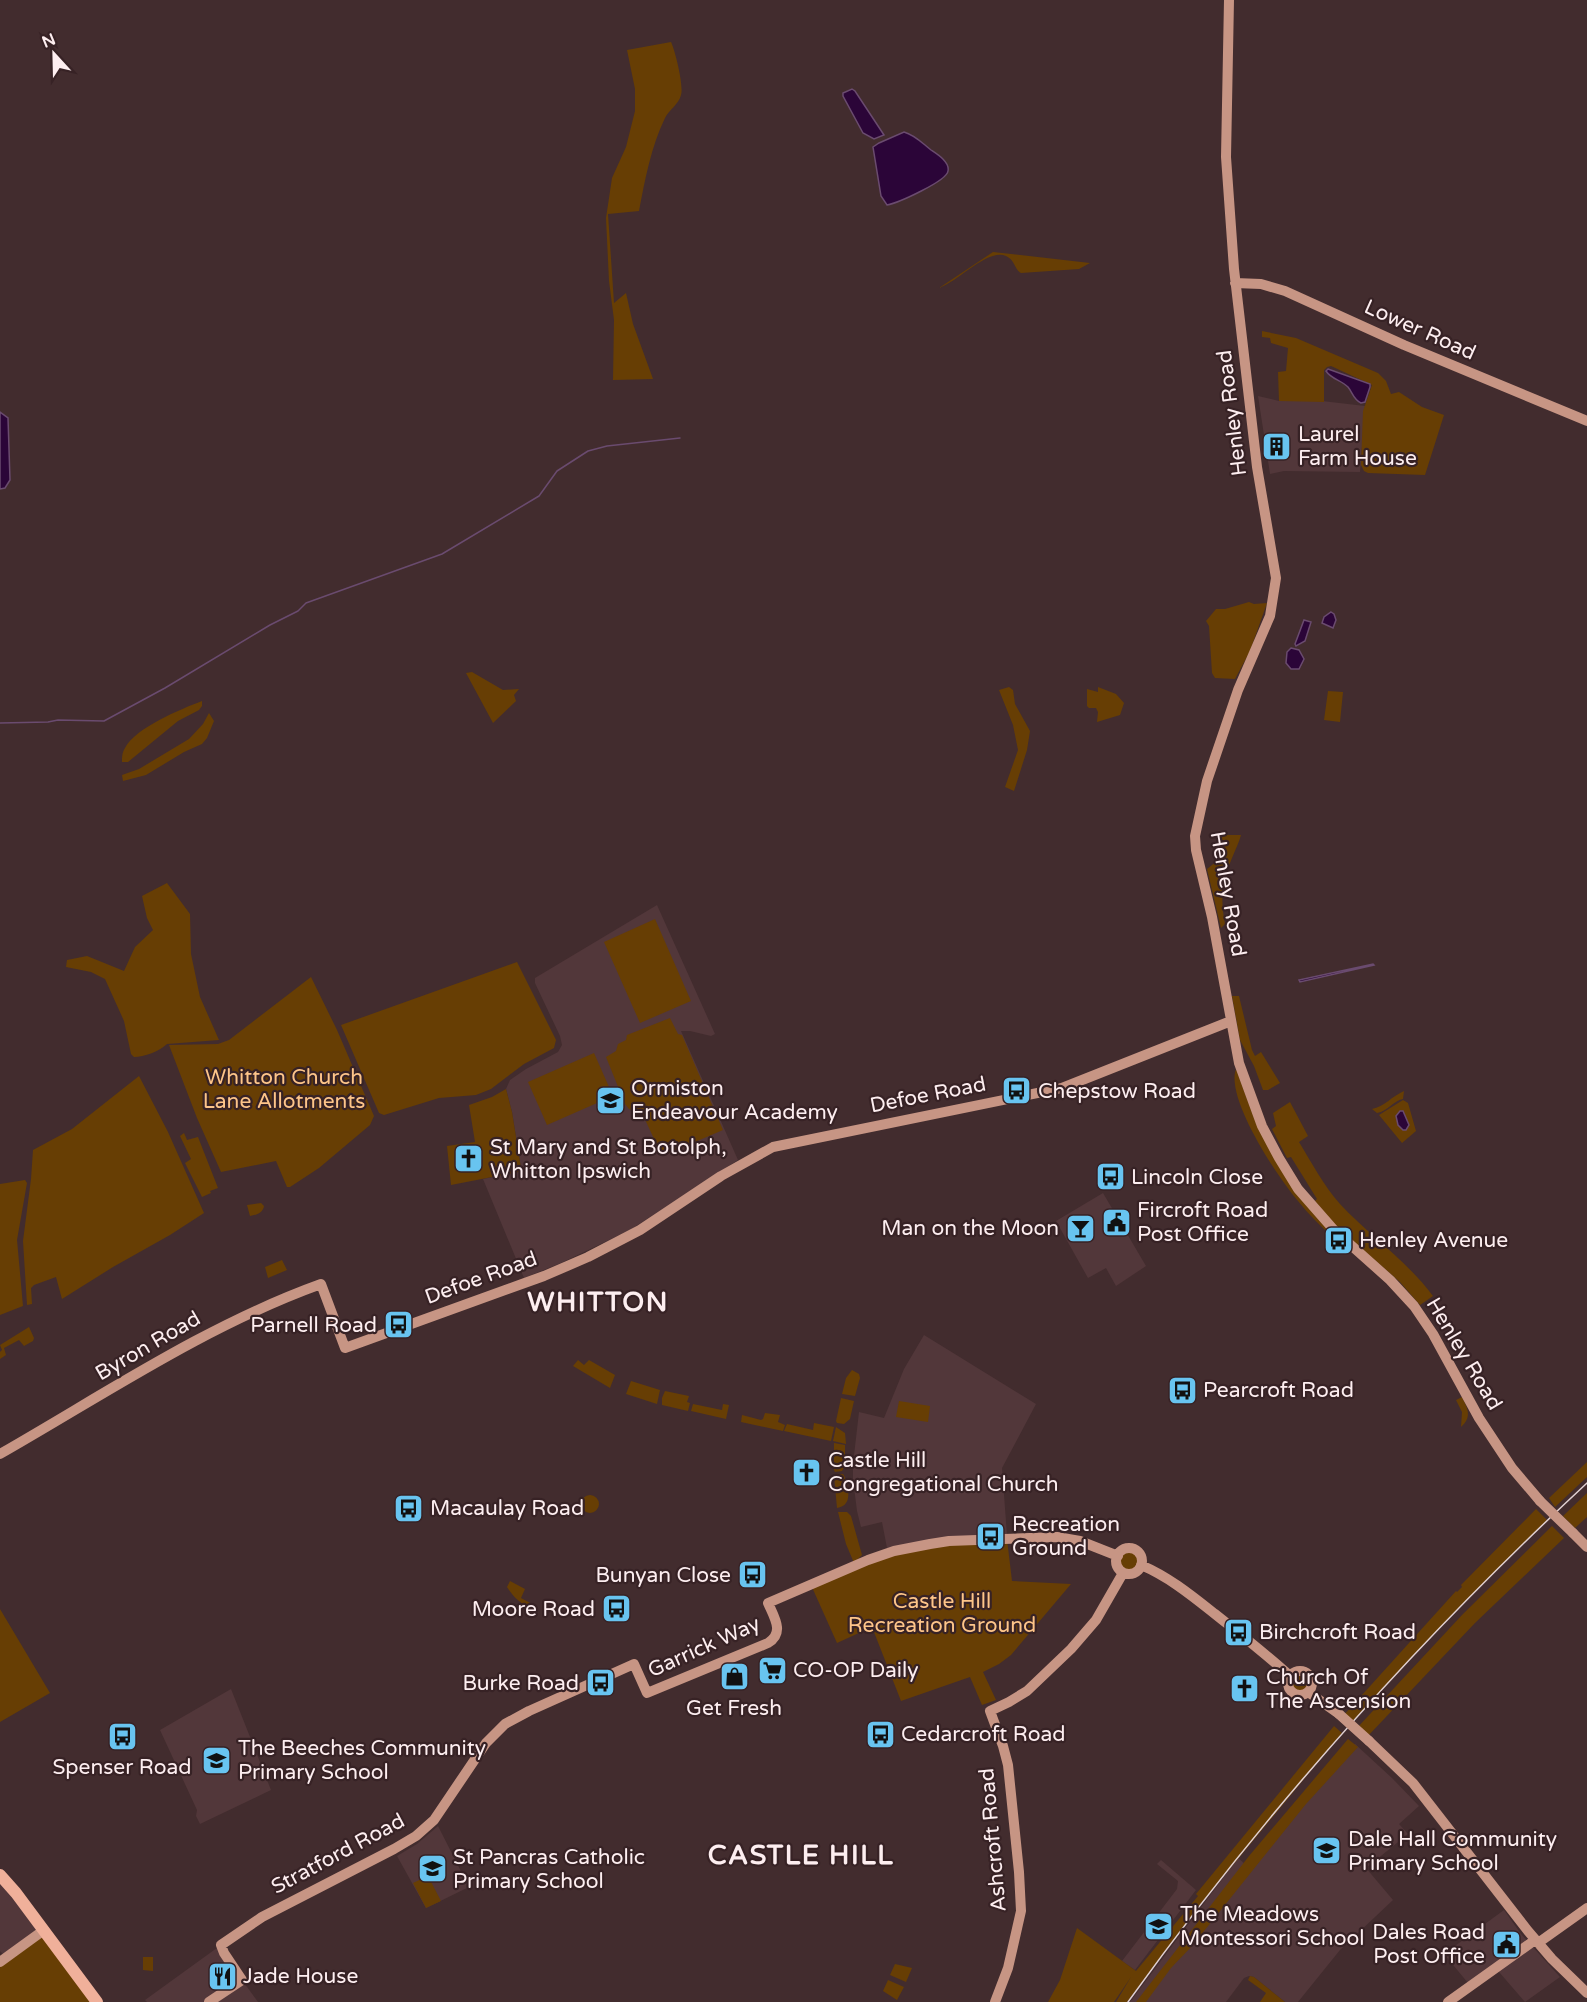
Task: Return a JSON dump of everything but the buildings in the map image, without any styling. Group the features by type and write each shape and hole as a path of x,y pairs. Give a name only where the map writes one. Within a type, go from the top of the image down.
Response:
{"main road":[{"path":"0,1875 97,2002"}],"street":[{"name":"Henley Road","path":"1229,0 1226,157 1235,283 1257,467 1276,578 1270,616 1238,690 1208,781 1196,828 1196,850 1212,917 1239,1063 1269,1140 1305,1198 1334,1230 1390,1280 1414,1306 1433,1334 1458,1383 1484,1426 1512,1468 1539,1501 1587,1546"},
{"name":"Lower Road","path":"1235,283 1261,284 1285,291 1404,345 1587,420"},
{"name":"Defoe Road","path":"321,1284 345,1348 544,1276 588,1257 640,1230 721,1176 773,1147 1062,1088 1231,1021"},
{"name":"Byron Road","path":"0,1454 214,1329 269,1303 321,1284"},
{"name":"Garrick Way","path":"634,1664 647,1693 768,1643 777,1636 777,1625 768,1603 894,1551 950,1541 1057,1537 1080,1541 1118,1556"},
{"path":"1126,1549 1133,1549 1140,1556 1141,1566 1134,1573 1124,1573 1117,1565 1118,1556 1126,1549"},
{"path":"1141,1566 1184,1589 1290,1676"},
{"name":"Ashcroft Road","path":"995,2002 1013,1950 1021,1911 1021,1893 1008,1765 990,1711 1027,1691 1071,1649 1096,1620 1124,1573"},
{"name":"Stratford Road","path":"210,2002 242,1980 221,1945 262,1917 416,1836 434,1820 486,1743 505,1725 529,1711 634,1664"},
{"path":"1299,1671 1309,1675 1312,1685 1308,1692 1299,1695 1293,1692 1288,1683 1290,1676 1299,1671"},
{"path":"1308,1692 1339,1714 1413,1783 1537,1942 1587,1993"},
{"path":"1448,2002 1587,1908"},
{"path":"0,1962 44,1930"}],"shaded area":[{"path":"852,89 884,135 874,139 863,133 843,96 843,93"},
{"path":"904,132 915,137 942,159 947,164 948,171 931,186 887,205 881,196 873,147"},
{"path":"1328,369 1370,384 1365,402 1361,403 1356,400 1348,387 1328,374 1326,371"},
{"path":"1258,396 1279,401 1322,401 1365,406 1360,472 1284,471 1270,474"},
{"path":"0,412 8,418 10,480 5,488 0,489"},
{"path":"1331,612 1336,620 1333,628 1322,623 1324,617"},
{"path":"1304,620 1311,622 1305,641 1296,646 1295,644"},
{"path":"1291,648 1299,650 1304,659 1299,669 1291,669 1286,663 1287,652"},
{"name":"Ormiston Endeavour Academy","path":"657,905 715,1034 711,1036 681,1031 738,1160 630,1230 524,1278 483,1179 518,1172 521,1168 506,1089 510,1080 558,1052 562,1045 535,983 535,978"},
{"path":"1373,964 1300,982 1299,980"},
{"path":"1403,1111 1409,1125 1406,1130 1398,1125 1396,1116"},
{"path":"1103,1193 1146,1266 1116,1286 1106,1268 1088,1278 1056,1221"},
{"path":"924,1335 1036,1404 1002,1468 1007,1535 887,1548 882,1522 861,1527 853,1479 859,1412 884,1418 904,1369"},
{"name":"The Beeches Community Primary School","path":"231,1689 271,1790 200,1824 196,1816 197,1810 160,1730"},
{"path":"1355,1744 1419,1806 1399,1824 1408,1834 1366,1868 1393,1900 1340,1950 1298,2002 1285,2002 1254,1977 1249,1976 1244,1978 1226,2002 1130,2002 1238,1858 1252,1870 1308,1796"},
{"name":"St Pancras Catholic Primary School","path":"438,1826 469,1887 426,1908 397,1856 417,1844"},
{"name":"The Meadows Montessori School","path":"1161,1860 1196,1890 1135,1970 1122,1961 1177,1889 1178,1881 1157,1864"},
{"path":"0,1875 44,1930 6,1957 0,1951"},
{"path":"1504,1910 1521,1934 1560,1977 1525,2002 1493,1965 1468,1983 1444,1954"},
{"path":"221,1945 258,2002 147,2002 145,2000"}],"green space":[{"path":"671,42 677,60 682,90 678,101 665,118 656,140 639,211 608,214 614,303 626,293 633,324 653,379 613,380 614,320 609,281 606,218 612,178 626,147 635,111 635,89 627,50"},
{"path":"993,252 1090,263 1079,269 1021,273 1009,258 999,255 982,261 939,288"},
{"path":"1262,331 1296,338 1378,373 1386,381 1391,394 1399,392 1422,407 1444,415 1425,475 1364,471 1361,465 1363,411 1372,385 1331,366 1324,370 1324,402 1279,401 1278,372 1286,371 1288,348 1271,343 1270,338 1262,337"},
{"path":"1249,602 1267,603 1250,651 1235,679 1215,678 1212,673 1209,626 1206,621 1216,609 1225,609"},
{"path":"472,672 503,690 519,689 514,695 516,701 493,723 466,673"},
{"path":"1009,687 1013,690 1015,704 1030,731 1027,750 1014,791 1005,787 1018,750 1013,725 999,690"},
{"path":"1098,687 1116,694 1124,703 1120,715 1097,722 1096,708 1087,706 1087,689 1098,692"},
{"path":"1328,691 1343,692 1340,722 1324,720"},
{"path":"202,701 199,710 178,721 128,762 122,762 125,748 138,733 159,720"},
{"path":"209,713 214,721 202,744 146,775 123,781 122,775 139,769 189,739 203,724"},
{"path":"1222,835 1241,835 1224,883 1222,898 1225,924 1221,928 1207,869 1217,861"},
{"path":"167,883 190,914 191,954 200,997 219,1040 167,1044 152,1053 134,1057 131,1054 124,1021 105,979 91,972 66,967 67,960 87,956 124,971 135,947 153,930 147,918 142,896"},
{"path":"655,919 691,1001 640,1023 604,942"},
{"path":"517,962 556,1040 554,1048 524,1064 491,1089 476,1095 439,1098 384,1115 379,1113 341,1025"},
{"name":"Whitton Church Lane Allotments","path":"311,977 337,1030 374,1116 370,1125 319,1168 290,1187 287,1187 276,1161 221,1172 169,1045 218,1044 229,1040"},
{"path":"1232,996 1239,996 1255,1056 1261,1052 1280,1083 1268,1090 1263,1090 1254,1066 1240,1040"},
{"path":"670,1018 678,1034 682,1035 723,1130 662,1156 642,1113 629,1109 625,1104 606,1057 616,1051 618,1044 626,1040 627,1035"},
{"path":"594,1053 613,1096 547,1125 528,1082"},
{"path":"1236,1069 1256,1123 1335,1237 1334,1239 1289,1190 1255,1137 1238,1099 1235,1082"},
{"path":"139,1076 168,1132 204,1213 62,1299 56,1277 34,1285 31,1288 32,1304 27,1305 23,1241 33,1150 72,1129"},
{"path":"506,1089 521,1168 518,1172 451,1185 447,1146 475,1142 469,1105"},
{"path":"1404,1091 1403,1099 1384,1110 1377,1113 1372,1109 1380,1106"},
{"path":"1403,1100 1408,1103 1416,1131 1402,1143 1379,1115"},
{"path":"1290,1102 1308,1136 1299,1142 1328,1189 1352,1216 1412,1271 1433,1296 1420,1305 1400,1282 1336,1226 1315,1201 1317,1199 1291,1157 1287,1158 1272,1129 1276,1126 1273,1113"},
{"path":"184,1133 187,1140 198,1137 218,1188 202,1197 185,1163 191,1159 180,1136"},
{"path":"25,1180 27,1183 17,1240 23,1306 0,1315 0,1184"},
{"path":"261,1203 264,1206 262,1210 250,1216 247,1205"},
{"path":"282,1260 287,1270 268,1278 265,1267"},
{"path":"29,1327 33,1341 24,1346 19,1340 4,1348 6,1355 0,1359 2,1350 0,1345"},
{"path":"578,1360 584,1365 589,1360 615,1375 610,1388 573,1366"},
{"path":"852,1370 859,1374 860,1378 855,1396 842,1394 846,1378"},
{"path":"631,1381 660,1390 657,1404 626,1394"},
{"path":"665,1391 689,1396 688,1411 662,1405"},
{"path":"1462,1397 1468,1416 1461,1427 1462,1412 1456,1400"},
{"path":"841,1398 854,1401 850,1419 844,1424 836,1421"},
{"path":"899,1401 930,1406 928,1422 896,1417"},
{"path":"693,1404 722,1410 723,1404 729,1405 726,1419 691,1411"},
{"path":"765,1413 780,1415 778,1422 785,1425 783,1431 741,1422 742,1415 761,1420"},
{"path":"814,1423 834,1427 831,1441 784,1431 787,1424 813,1430"},
{"path":"836,1427 845,1433 846,1444 833,1441"},
{"path":"834,1443 845,1445 845,1466 842,1471 835,1472 834,1470"},
{"path":"1587,1462 1587,1477 1555,1507 1549,1498"},
{"path":"843,1474 848,1497 845,1504 837,1508 834,1475"},
{"path":"1587,1493 1587,1517 1575,1528 1563,1516"},
{"path":"586,1495 594,1495 599,1500 597,1511 586,1513 581,1508 581,1500"},
{"path":"1536,1509 1547,1520 1450,1617 1351,1723 1343,1716 1462,1587 1461,1585"},
{"path":"838,1512 847,1512 851,1516 862,1555 854,1563 846,1544"},
{"path":"1552,1526 1564,1538 1475,1623 1367,1737 1357,1728 1462,1615"},
{"name":"Castle Hill Recreation Ground","path":"1007,1539 1012,1581 1071,1584 1011,1655 983,1672 996,1700 982,1705 970,1677 901,1701 872,1627 837,1643 811,1585 894,1551"},
{"path":"1129,1552 1137,1557 1138,1561 1133,1569 1129,1570 1121,1565 1120,1561 1125,1553"},
{"path":"510,1581 525,1589 521,1598 534,1605 533,1608 521,1603 512,1594 507,1587"},
{"path":"0,1609 50,1693 0,1722"},
{"path":"1300,1674 1308,1679 1309,1683 1304,1691 1300,1692 1292,1687 1291,1683 1296,1675"},
{"path":"1334,1726 1342,1733 1204,1900 1127,2002 1116,2002 1131,1977 1114,2002 1048,2002 1060,1980 1077,1928 1136,1971"},
{"path":"1348,1739 1358,1747 1306,1804 1192,1946 1171,1968 1146,2002 1136,2002 1249,1856"},
{"path":"428,1876 441,1901 426,1908 413,1883"},
{"path":"44,1930 97,2002 0,2002 0,1960"},
{"path":"143,1957 153,1957 153,1971 143,1970"},
{"path":"895,1964 912,1968 906,1982 890,1975"},
{"path":"1250,1976 1285,2002 1260,2002 1266,1993 1248,1980"},
{"path":"888,1980 904,1987 897,2000 883,1991"}],"waterway":[{"path":"0,723 58,720 104,721 298,611 306,603 442,554 539,496 557,471 588,451 607,446 680,438"}],"railway":[{"path":"1128,2002 1233,1864 1345,1731 1463,1604 1587,1483"}],"place":[{"name":"Laurel Farm House","path":"1277,446"},
{"name":"Chepstow Road","path":"1017,1091"},
{"name":"Ormiston Endeavour Academy","path":"610,1100"},
{"name":"St Mary and St Botolph, Whitton Ipswich","path":"469,1159"},
{"name":"Lincoln Close","path":"1110,1177"},
{"name":"Fircroft Road Post Office","path":"1116,1222"},
{"name":"Man on the Moon","path":"1080,1228"},
{"name":"Henley Avenue","path":"1338,1240"},
{"name":"Parnell Road","path":"398,1325"},
{"name":"Pearcroft Road","path":"1182,1390"},
{"name":"Castle Hill Congregational Church","path":"807,1472"},
{"name":"Macaulay Road","path":"409,1508"},
{"name":"Recreation Ground","path":"991,1536"},
{"name":"Bunyan Close","path":"752,1575"},
{"name":"Moore Road","path":"616,1609"},
{"name":"Birchcroft Road","path":"1238,1632"},
{"name":"CO-OP Daily","path":"772,1670"},
{"name":"Get Fresh","path":"734,1677"},
{"name":"Burke Road","path":"600,1683"},
{"name":"Church Of The Ascension","path":"1245,1689"},
{"name":"Cedarcroft Road","path":"880,1734"},
{"name":"Spenser Road","path":"122,1736"},
{"name":"The Beeches Community Primary School","path":"217,1760"},
{"name":"Dale Hall Community Primary School","path":"1327,1851"},
{"name":"St Pancras Catholic Primary School","path":"432,1869"},
{"name":"The Meadows Montessori School","path":"1159,1926"},
{"name":"Dales Road Post Office","path":"1506,1944"},
{"name":"Jade House","path":"222,1976"}],"district":[{"name":"WHITTON","path":"598,1302"},
{"name":"CASTLE HILL","path":"801,1855"}]}
